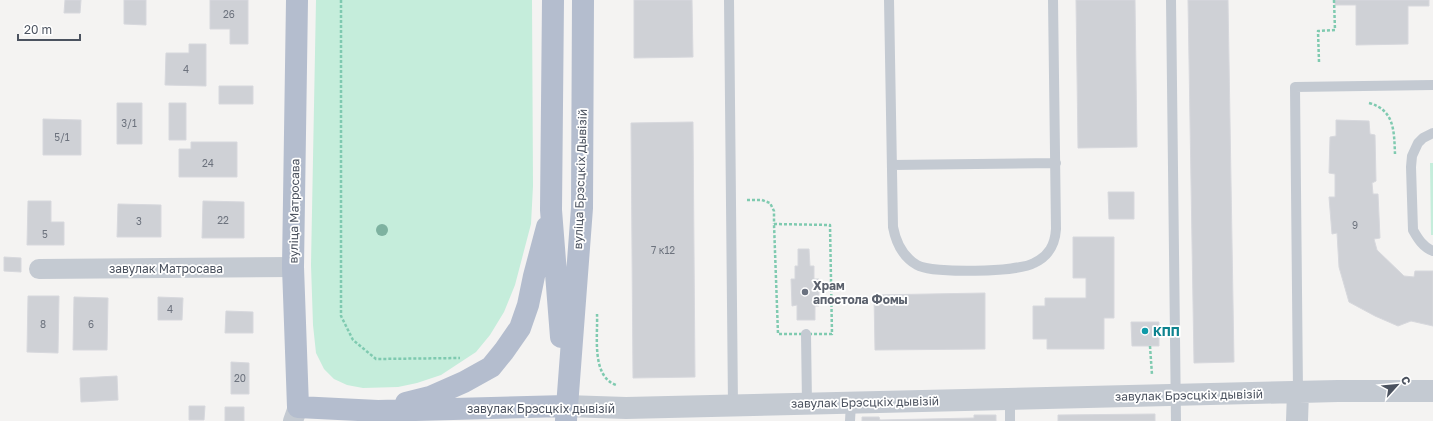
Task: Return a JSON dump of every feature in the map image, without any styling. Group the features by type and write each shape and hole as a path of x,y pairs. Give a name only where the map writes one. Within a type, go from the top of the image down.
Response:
{"main road":[{"name":"вуліца Матросава","path":"296,414 293,267 297,0"},
{"name":"вуліца Брэсцкіх Дывізій","path":"552,0 551,210 566,413"},
{"name":"вуліца Брэсцкіх Дывізій","path":"566,413 582,208 583,0"},
{"path":"378,411 430,397 464,382 491,366 504,351 520,328 528,305 551,210"},
{"name":"завулак Брэсцкіх дывізій","path":"296,414 378,411 566,413"}],"street":[{"name":"завулак Матросава","path":"39,269 293,267"},
{"name":"завулак Брэсцкіх дывізій","path":"566,413 626,408 807,404 850,412 1010,399 1338,390 1433,391"},
{"path":"1297,421 1298,392"}],"lane":[{"path":"729,0 733,406"},
{"path":"889,0 893,227 895,238 904,253 917,265 940,271 1012,269 1029,265 1044,257 1051,250 1055,240 1056,230 1053,0"},
{"path":"1171,0 1176,421"},
{"path":"1298,392 1295,87 1433,86"},
{"path":"1433,133 1423,138 1418,143 1412,156 1411,167 1413,230 1422,244 1433,251"},
{"path":"892,165 1056,163"},
{"path":"806,334 807,404"},
{"path":"1010,399 1010,421"}],"path":[{"path":"341,0 341,316 353,340 376,359 464,358"},
{"path":"1319,62 1318,31 1335,30 1334,0"},
{"path":"1366,102 1378,106 1389,116 1394,132 1395,156"},
{"path":"732,201 766,201 772,206 774,211 774,224 778,334 832,334 830,225 774,224"},
{"path":"597,313 598,360 600,368 609,383 626,387 626,408"},
{"path":"1150,346 1152,378"}],"green space":[{"path":"316,0 532,0 533,186 531,224 515,285 504,312 490,335 476,352 441,375 417,383 398,387 363,388 347,385 334,379 324,369 316,353 313,325 311,265"},
{"path":"1430,163 1433,163 1433,235 1431,235"}],"building":[{"path":"65,0 81,0 80,13 64,13"},
{"path":"124,0 146,0 146,25 124,24"},
{"path":"210,0 248,0 248,44 230,44 230,29 210,29"},
{"path":"634,0 692,0 693,57 634,58"},
{"path":"1076,0 1135,0 1137,147 1078,148"},
{"path":"1188,0 1228,0 1234,362 1194,363"},
{"path":"1335,0 1429,0 1429,6 1408,6 1408,44 1356,45 1356,5 1335,5"},
{"path":"189,44 206,44 206,86 165,85 166,53 189,53"},
{"path":"219,86 253,86 253,104 219,104"},
{"path":"117,103 142,103 142,144 117,144"},
{"path":"169,103 186,103 186,140 169,140"},
{"path":"43,119 81,120 81,155 43,155"},
{"path":"1336,120 1369,121 1370,134 1375,135 1376,181 1372,183 1373,194 1378,194 1380,238 1374,239 1377,250 1404,276 1414,277 1415,271 1433,271 1433,326 1411,321 1398,326 1349,302 1339,267 1337,233 1332,234 1329,197 1335,197 1335,174 1329,173 1330,137 1336,136"},
{"path":"693,122 695,377 633,378 631,123"},
{"path":"191,142 237,142 237,177 179,177 179,149 191,149"},
{"path":"1108,192 1134,192 1134,219 1109,219"},
{"path":"28,201 51,201 51,222 64,222 64,245 27,245"},
{"path":"203,201 244,202 244,238 202,238"},
{"path":"118,204 161,205 161,237 117,237"},
{"path":"1073,237 1114,237 1114,318 1104,318 1104,349 1047,349 1047,339 1033,339 1033,306 1045,306 1045,298 1086,298 1086,278 1073,278"},
{"name":"Храм апостола Фомы","path":"798,249 809,249 810,266 814,266 814,279 819,279 819,306 815,306 815,320 797,320 797,305 792,306 791,279 795,279 795,266 798,266"},
{"path":"4,257 21,258 21,272 4,271"},
{"path":"985,293 985,349 875,350 874,295"},
{"path":"28,296 59,296 58,353 27,352"},
{"path":"74,297 108,298 107,350 73,350"},
{"path":"158,297 183,298 182,320 158,320"},
{"path":"226,311 253,312 253,333 225,333"},
{"name":"КПП","path":"1131,322 1159,322 1159,346 1132,346"},
{"path":"231,362 249,363 249,394 231,394"},
{"path":"117,376 118,400 81,402 80,378"},
{"path":"189,406 205,406 204,420 189,420"},
{"path":"225,407 244,407 244,421 225,421"},
{"path":"1155,414 1155,421 1058,421 1058,415"},
{"path":"974,415 996,415 996,421 862,421 862,417 879,417 880,420 974,418"}],"place":[{"name":"Храм апостола Фомы","path":"805,292"},
{"name":"КПП","path":"1145,331"}]}
